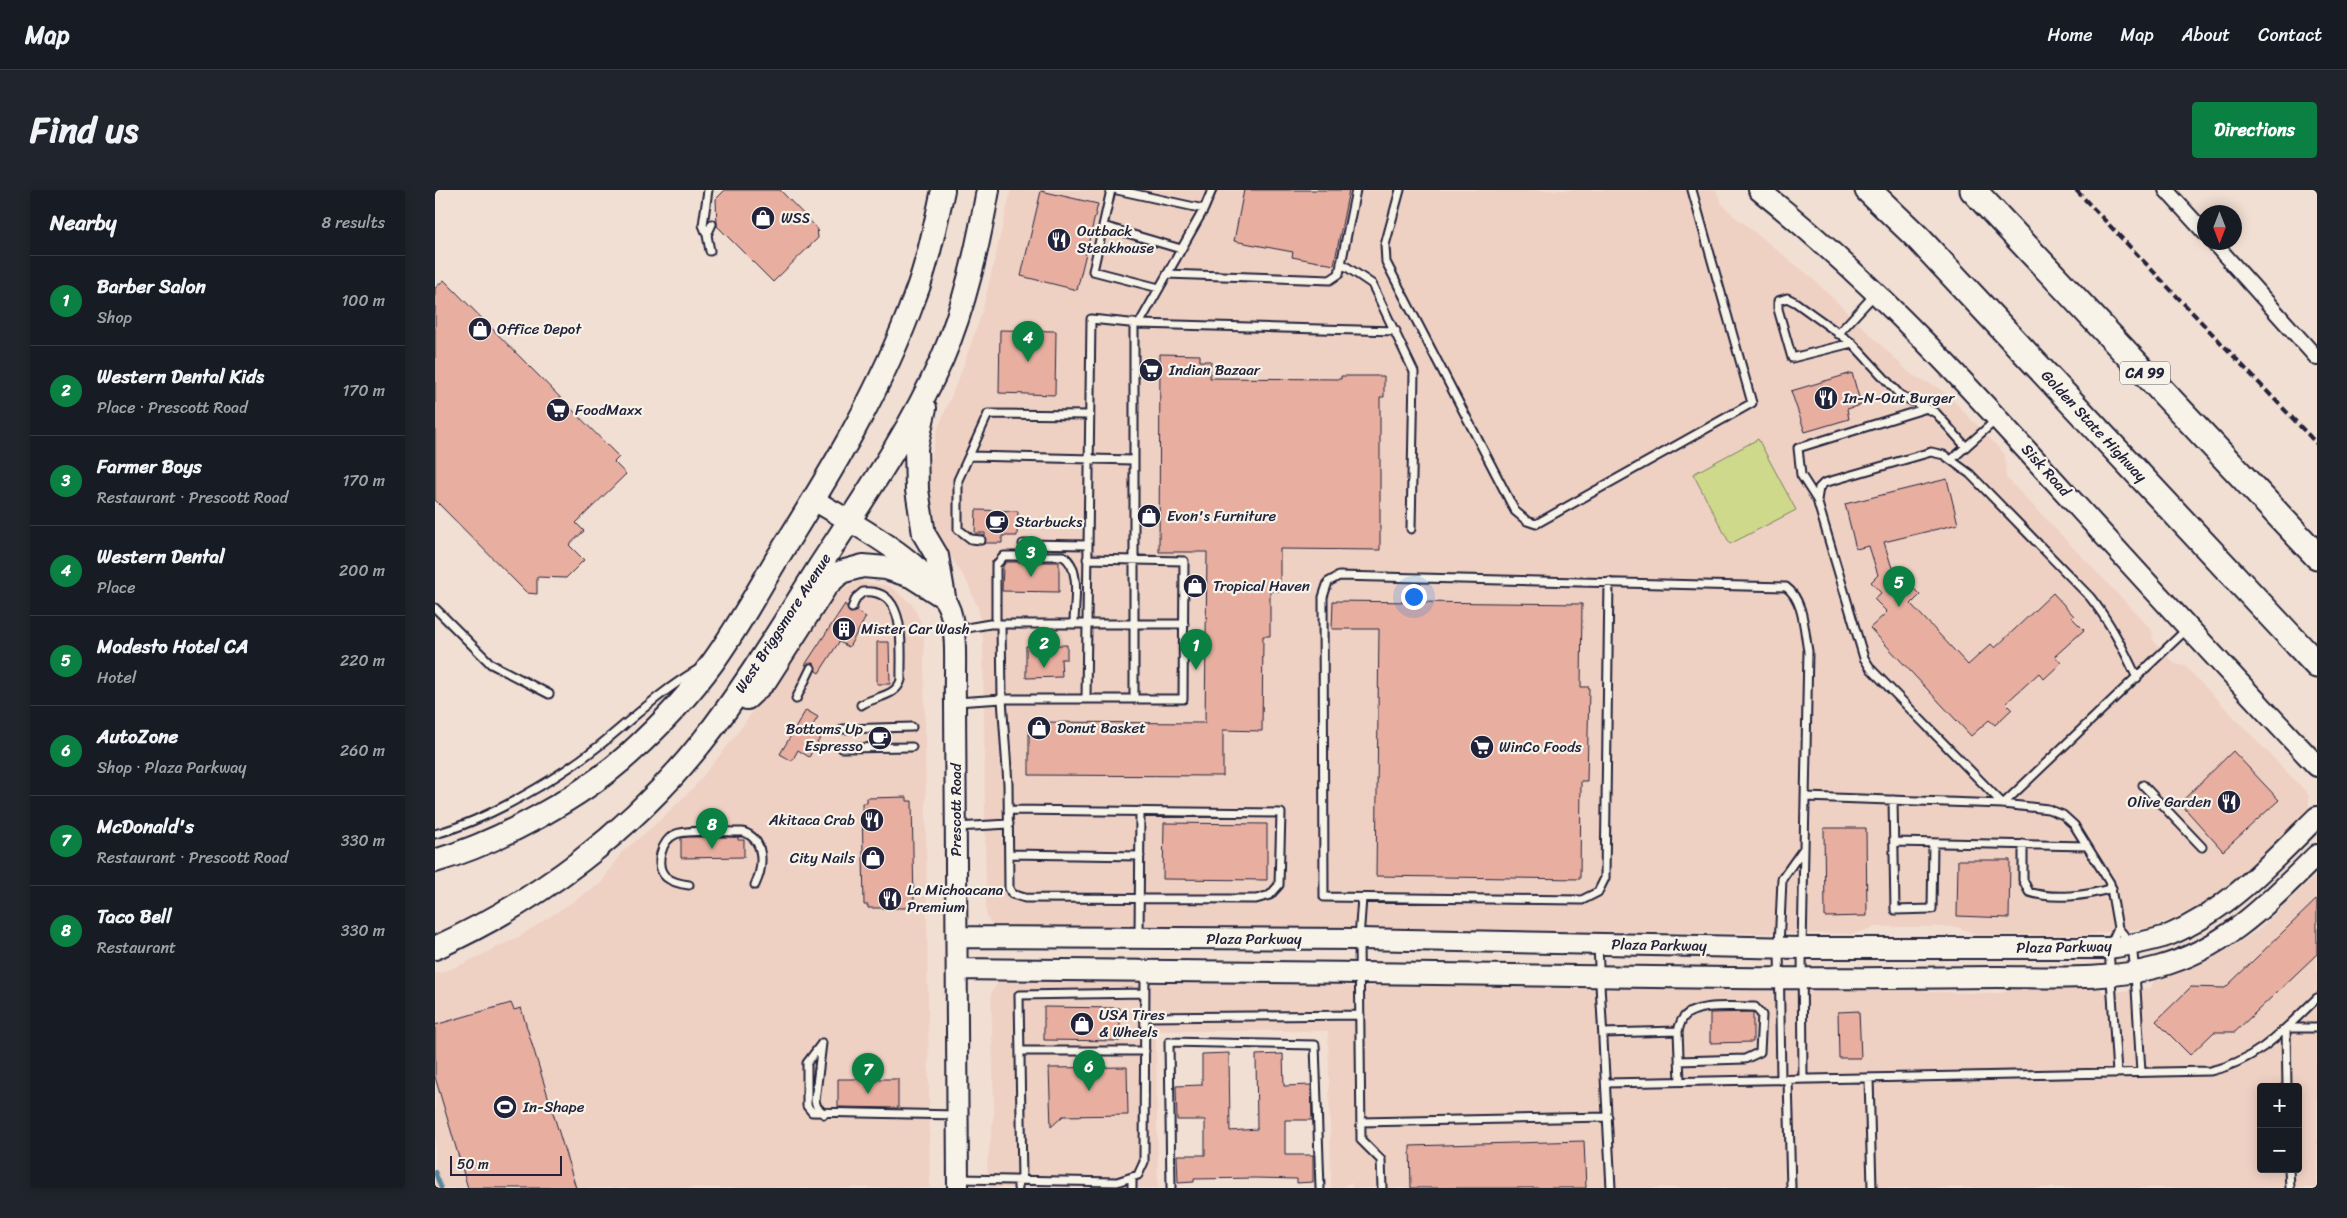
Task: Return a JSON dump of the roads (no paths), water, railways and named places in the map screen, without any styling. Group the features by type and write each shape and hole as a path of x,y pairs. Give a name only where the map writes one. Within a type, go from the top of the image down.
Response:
{"highway":[{"path":"1856,190 1918,238"},
{"name":"Golden State Highway","path":"1869,190 1918,238 2317,665"},
{"name":"CA 99","path":"1973,190 2317,556"}],"main road":[{"path":"435,861 530,821 591,782 628,755 657,728 682,701 714,660 813,500 872,395 897,343 921,278 943,190"},
{"name":"West Briggsmore Avenue","path":"435,948 493,919 573,867 653,797 704,739 748,678 849,521 897,444 934,376 952,333 963,297 988,190"},
{"path":"934,376 919,427 916,448 917,490 925,534 937,556 943,597"},
{"path":"704,739 765,681 819,596 841,572 863,566 886,568 911,576 943,597"}],"street":[{"name":"Sisk Road","path":"1759,190 1877,292 1998,418 2188,628 2317,766"},
{"path":"2166,190 2197,224"},
{"path":"2220,250 2317,358"},
{"name":"Prescott Road","path":"813,500 915,564 943,597 950,612 953,630 955,702 958,1184"},
{"name":"Plaza Parkway","path":"957,937 1359,939 1802,948 2109,948 2132,945 2169,935 2197,921 2247,885 2317,817"},
{"name":"Plaza Parkway","path":"957,969 1360,971 1802,980 2111,975 2135,972 2185,959 2216,943 2239,928 2317,855"}],"lane":[{"path":"708,190 707,203 703,210 703,225 710,251"},
{"path":"1111,190 1093,271 1159,288"},
{"path":"1117,190 1204,209"},
{"path":"1134,699 1133,460 1136,324 1204,209 1212,190"},
{"path":"1167,274 1330,280 1339,274 1356,190"},
{"path":"1400,190 1385,245 1386,262 1515,512 1527,522 1536,524 1752,403 1692,190"},
{"path":"707,203 713,210"},
{"path":"707,235 712,224"},
{"path":"1103,226 1181,249"},
{"path":"1341,263 1372,284 1414,372 1411,529"},
{"path":"1838,334 1877,292"},
{"path":"1852,343 1792,358 1778,309 1778,301 1787,298 1795,302 1852,343 1900,395 1936,413 1966,447"},
{"path":"1086,699 1091,319 1136,324 1396,331"},
{"path":"1927,408 1797,448 1801,475 1817,500 1863,658 1871,669 2003,804"},
{"path":"981,540 971,540 958,530 958,480 988,414 1089,415"},
{"path":"1951,460 1998,418"},
{"path":"1817,500 1819,488 1824,483 1931,452 1944,455 1970,474 2090,597 2106,616 2137,678"},
{"path":"969,456 1133,460"},
{"path":"1023,544 1088,545"},
{"path":"1008,810 1281,813 1279,885 1270,895 1256,899 1025,898 1011,894 1009,888 1009,824 1008,810 1002,699 996,565 1004,556 1063,556 1069,560 1074,570 1074,623"},
{"path":"955,702 1002,699 1183,699 1184,561 1087,559"},
{"path":"1609,582 1605,878 1598,892 1582,900 1324,897 1323,597 1328,582 1339,576 1609,582 1786,587 1794,593 1801,612 1808,651 1802,948 1803,1079"},
{"path":"852,608 856,598 863,592 879,593 894,606 900,628 901,680 899,688 861,705"},
{"path":"435,608 491,664 549,694"},
{"path":"953,630 999,624 1087,622 1184,624"},
{"path":"2003,804 2188,628"},
{"path":"435,834 515,800 553,777 598,746 668,686 714,660"},
{"path":"797,699 811,668"},
{"path":"843,729 912,727"},
{"path":"842,748 912,747"},
{"path":"2143,785 2203,847"},
{"path":"1805,797 2003,804 2048,809 2063,815 2074,825 2111,883 2118,928 2132,945 2141,1072"},
{"path":"1893,800 1895,910 1932,909 1933,843"},
{"path":"1139,939 1140,811"},
{"path":"956,827 1009,824"},
{"path":"689,885 666,877 661,869 661,854 665,844 678,833 743,832 753,835 758,842 760,852 759,876 755,885"},
{"path":"1893,842 2087,846"},
{"path":"2023,844 2023,880 2029,892 2039,896 2093,894 2112,888"},
{"path":"1791,1188 1779,979 1779,947 1782,879 1805,848"},
{"path":"1009,854 1140,856"},
{"path":"1362,898 1359,939 1361,1140 1381,1160 1382,1188"},
{"path":"2117,1073 2109,948 2118,928"},
{"path":"1598,944 1611,1188"},
{"path":"958,1184 1117,1182 1138,1175 1143,1162 1145,971"},
{"path":"1019,1183 1019,995 1145,993"},
{"path":"1606,1083 2210,1071 2248,1059 2286,1028 2317,998"},
{"path":"1679,1061 1745,1059 1760,1052 1762,1015 1755,1007 1700,1008 1689,1012 1682,1019 1678,1031 1679,1061 1680,1082"},
{"path":"1145,1017 1360,1015"},
{"path":"2286,1028 2317,1028"},
{"path":"2286,1028 2287,1083"},
{"path":"1603,1033 1678,1031"},
{"path":"1171,1188 1169,1042 1315,1045 1320,1188"},
{"path":"825,1114 817,1107 815,1101 823,1043 807,1063 806,1095 809,1110 825,1114 957,1115"},
{"path":"1020,1051 1145,1051"},
{"path":"1869,1078 1872,1188"},
{"path":"1361,1122 1608,1117"},
{"path":"2289,1173 2290,1188"},
{"path":"1131,1188 1132,1177"}],"waterway":[{"path":"435,1172 441,1188"}],"railway":[{"path":"2076,190 2317,444"}],"place":[{"name":"WSS","path":"763,218"},
{"name":"Outback Steakhouse","path":"1059,240"},
{"name":"Office Depot","path":"480,329"},
{"name":"Western Dental","path":"1028,362"},
{"name":"Indian Bazaar","path":"1151,370"},
{"name":"In-N-Out Burger","path":"1826,398"},
{"name":"FoodMaxx","path":"558,410"},
{"name":"Evon's Furniture","path":"1149,516"},
{"name":"Starbucks","path":"997,522"},
{"name":"Farmer Boys","path":"1031,577"},
{"name":"Tropical Haven","path":"1195,586"},
{"name":"Modesto Hotel CA","path":"1899,607"},
{"name":"Mister Car Wash","path":"844,629"},
{"name":"Western Dental Kids","path":"1044,668"},
{"name":"Barber Salon","path":"1196,670"},
{"name":"Donut Basket","path":"1039,728"},
{"name":"Bottoms Up Espresso","path":"880,738"},
{"name":"WinCo Foods","path":"1482,747"},
{"name":"Olive Garden","path":"2229,802"},
{"name":"Akitaca Crab","path":"872,820"},
{"name":"Taco Bell","path":"712,849"},
{"name":"City Nails","path":"873,858"},
{"name":"La Michoacana Premium","path":"890,899"},
{"name":"USA Tires & Wheels","path":"1082,1024"},
{"name":"AutoZone","path":"1089,1091"},
{"name":"McDonald's","path":"868,1094"},
{"name":"In-Shape","path":"505,1107"}]}
